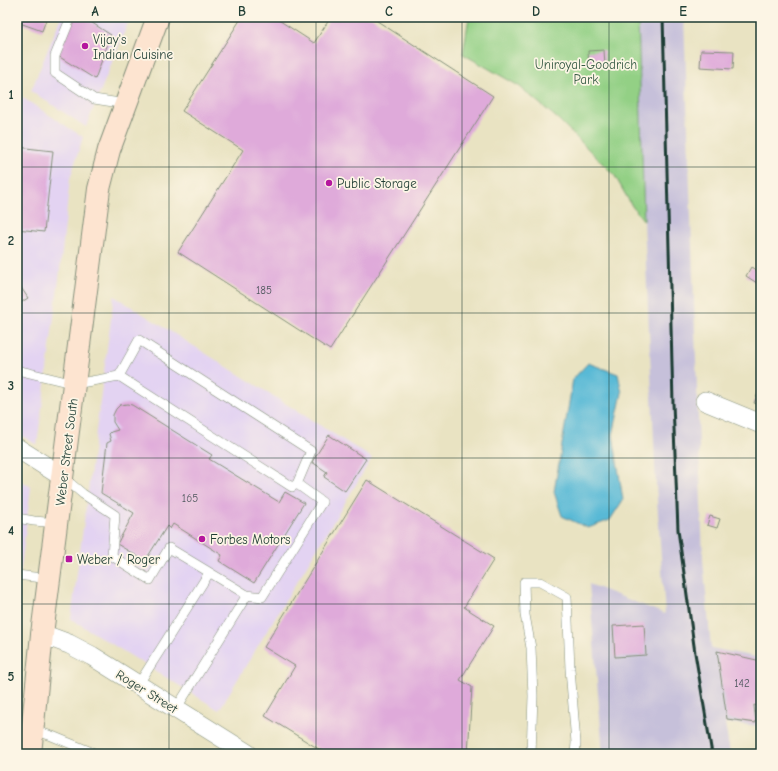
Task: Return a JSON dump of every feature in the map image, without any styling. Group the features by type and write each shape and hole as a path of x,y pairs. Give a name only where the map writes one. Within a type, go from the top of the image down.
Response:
{"main road":[{"name":"Weber Street South","path":"30,754 42,634 99,189 109,150 158,17"}],"street":[{"path":"705,401 761,424"},
{"path":"17,448 63,477"},
{"name":"Roger Street","path":"42,634 68,644 92,656 248,754"}],"lane":[{"path":"71,17 55,56 55,74 94,99 126,104"},
{"path":"17,370 75,384 119,376 292,487 297,484 311,451 139,340 119,376"},
{"path":"63,477 83,494 115,515 112,556 150,580 170,548 247,595 262,597 322,502 297,484"},
{"path":"17,518 57,523"},
{"path":"138,685 209,573"},
{"path":"17,575 50,578"},
{"path":"531,754 533,696 531,648 525,615 524,582 540,582 567,597 570,669 576,743 575,754"},
{"path":"176,709 247,595"},
{"path":"33,730 96,754"}],"shaded area":[{"path":"61,17 118,17 128,23 86,127 31,91"},
{"path":"638,17 684,17 703,560 711,648 761,658 761,726 725,723 730,754 603,754 589,584 665,614 656,485 644,221"},
{"path":"17,94 83,137 70,179 59,279 37,445 17,433"},
{"name":"Forbes Motors","path":"114,296 372,458 219,710 71,619"},
{"path":"17,478 31,487 17,600"}],"green space":[{"name":"Uniroyal-Goodrich Park","path":"469,17 638,17 644,221 632,206 615,176 558,119 519,86 463,54"}],"water":[{"path":"588,363 618,374 622,393 613,435 623,500 610,520 588,528 562,516 554,492 573,379"}],"building":[{"path":"18,17 47,17 42,31 17,22"},
{"name":"Vijay's Indian Cuisine","path":"73,17 83,17 111,35 95,79 58,56"},
{"name":"Public Storage","path":"242,17 274,17 314,43 331,17 371,17 493,96 330,350 178,252 243,150 182,111"},
{"path":"604,50 605,66 589,67 588,51"},
{"path":"701,50 734,51 733,69 700,67"},
{"path":"17,147 53,151 44,232 17,229"},
{"path":"751,267 761,273 761,277 757,283 746,276"},
{"path":"20,286 28,298 17,305 17,287 18,288"},
{"path":"761,385 761,405 754,403"},
{"path":"120,405 132,405 212,455 209,459 279,502 285,492 304,503 254,583 219,561 222,555 173,524 170,529 167,526 145,561 117,544 134,513 101,493 107,443 111,441 109,434 118,430 113,422 113,415"},
{"path":"329,435 366,459 345,491 324,477 327,472 312,462"},
{"path":"367,480 494,559 464,607 494,626 460,680 472,687 468,754 327,754 265,716 295,666 264,647"},
{"path":"710,516 720,519 717,528 707,525"},
{"path":"644,624 646,655 615,657 613,626"},
{"path":"717,651 761,661 761,707 754,705 756,723 727,719"}],"railway":[{"path":"663,17 673,403 678,530 695,653 712,754"}],"place":[{"name":"Vijay's Indian Cuisine","path":"85,46"},
{"name":"Public Storage","path":"329,183"},
{"name":"Forbes Motors","path":"202,539"},
{"name":"Weber / Roger","path":"69,559"}]}
